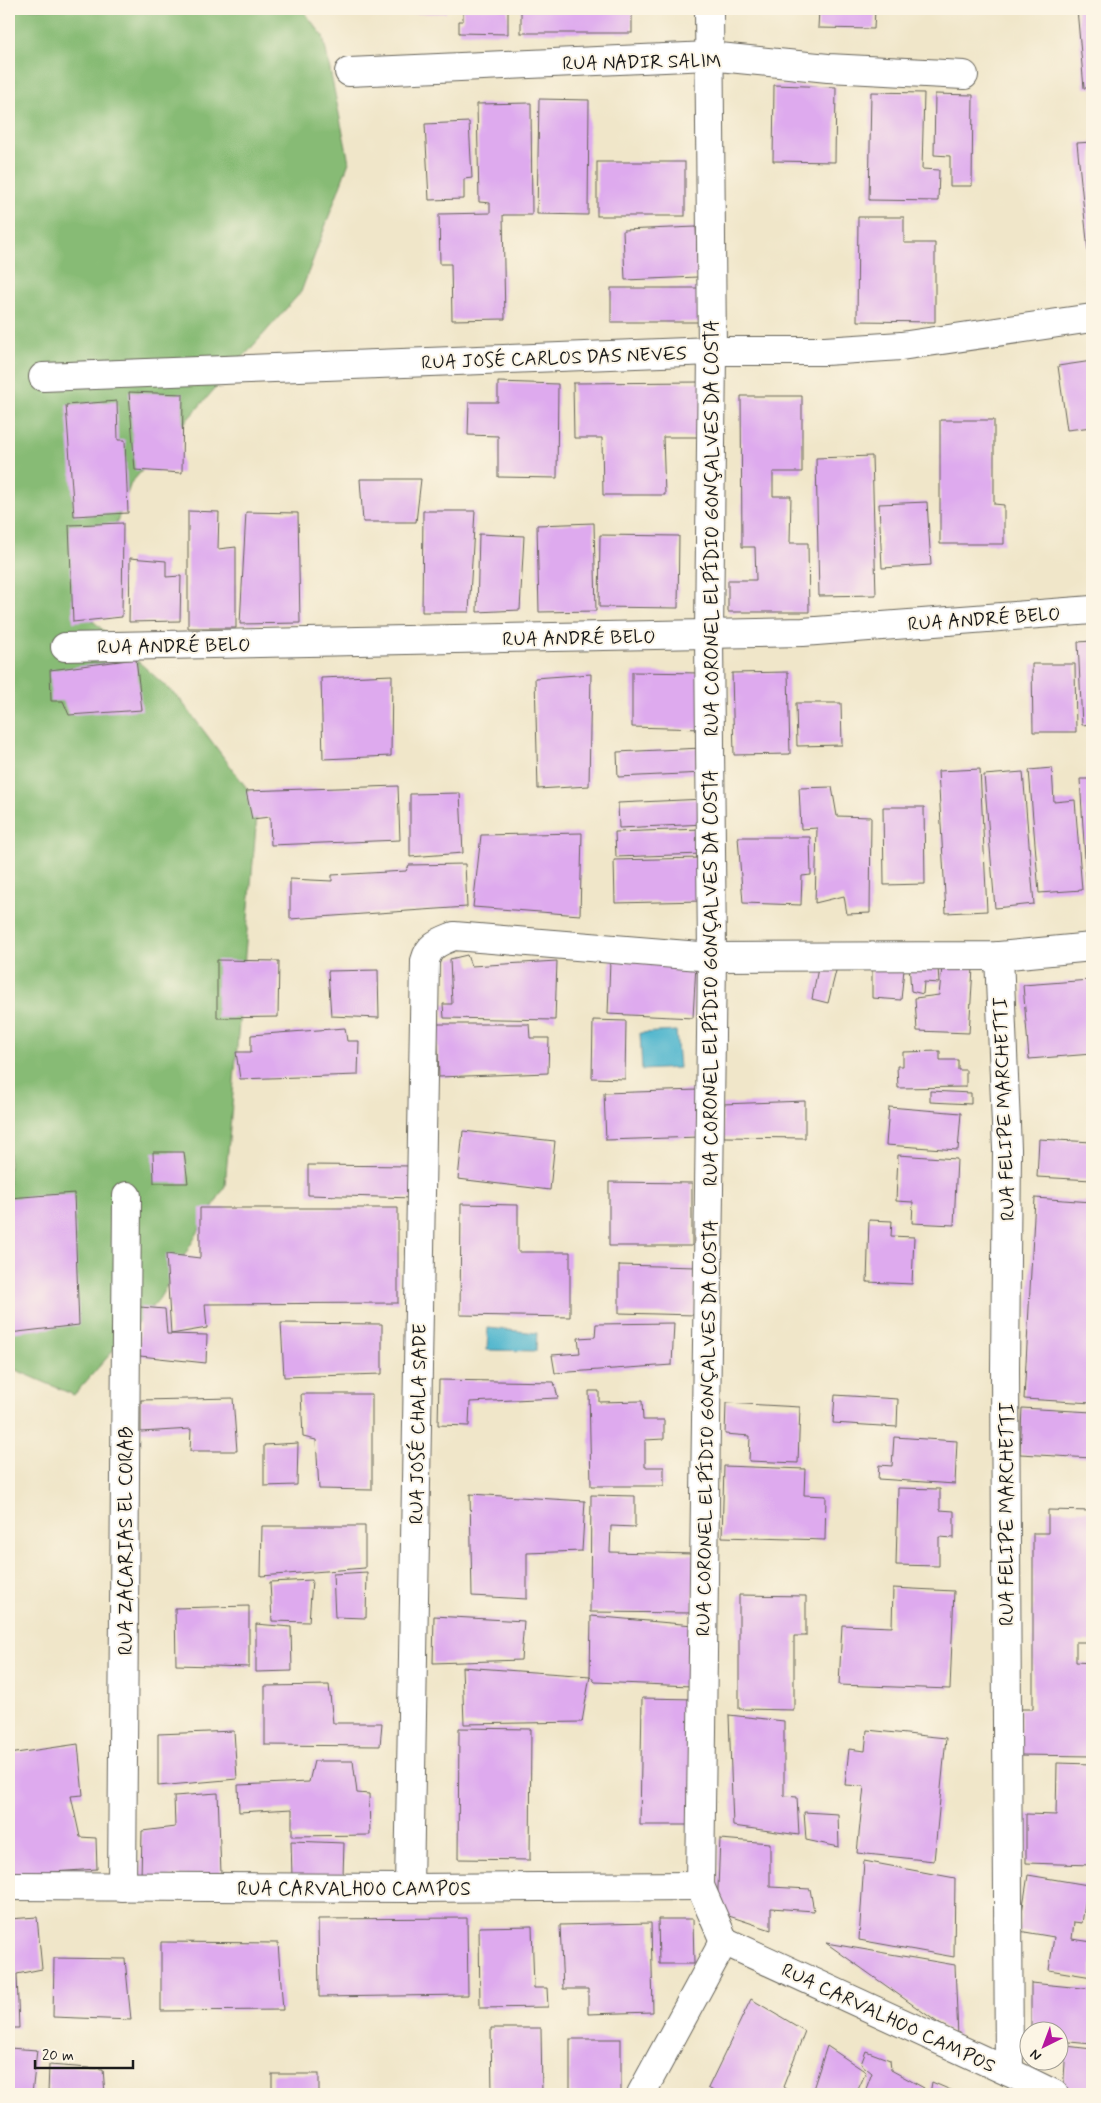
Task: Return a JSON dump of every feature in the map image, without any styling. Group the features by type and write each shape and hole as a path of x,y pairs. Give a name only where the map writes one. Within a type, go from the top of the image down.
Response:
{"street":[{"name":"RUA CORONEL ELPÍDIO GONÇALVES DA COSTA","path":"709,9 712,351 709,634 712,956 700,1886 724,1942"},
{"name":"RUA NADIR SALIM","path":"349,72 709,56 828,68 964,75"},
{"name":"RUA JOSÉ CARLOS DAS NEVES","path":"43,377 712,351 825,351 901,346 1092,318"},
{"name":"RUA ANDRÉ BELO","path":"65,647 803,632 1092,610"},
{"name":"RUA JOSÉ CHALA SADE","path":"409,1888 424,961 427,951 437,943 454,936 712,956"},
{"path":"712,956 998,956 1092,947"},
{"name":"RUA FELIPE MARCHETTI","path":"998,956 1007,1149 1005,1370 1009,2072"},
{"name":"RUA ZACARIAS EL CORAB","path":"122,1887 127,1196"},
{"name":"RUA CARVALHOO CAMPOS","path":"9,1886 409,1888 700,1886"},
{"path":"642,2094 724,1942"},
{"name":"RUA CARVALHOO CAMPOS","path":"724,1942 1054,2094"}],"green space":[{"path":"9,9 302,9 323,36 349,162 301,292 131,483 84,613 179,698 258,803 225,1186 159,1299 74,1395 9,1367"}],"water":[{"path":"676,1031 679,1068 642,1070 640,1033"},
{"path":"488,1328 537,1333 536,1351 487,1350"}],"building":[{"path":"389,9 446,9 446,13 389,14"},
{"path":"463,9 508,9 508,34 459,33 459,21 463,21"},
{"path":"521,9 632,9 632,33 521,33"},
{"path":"819,9 875,9 874,29 818,28"},
{"path":"1077,9 1092,9 1092,88 1084,88"},
{"path":"774,85 836,87 835,162 773,161"},
{"path":"871,92 924,93 922,169 939,170 938,201 869,200"},
{"path":"935,94 973,95 972,186 950,186 950,156 934,155"},
{"path":"539,99 589,100 588,215 537,214"},
{"path":"531,103 532,215 503,215 505,319 452,320 451,264 440,264 439,214 490,213 490,203 479,202 477,104"},
{"path":"469,122 472,178 464,179 464,199 429,200 425,124"},
{"path":"1092,142 1092,280 1091,280 1077,143"},
{"path":"597,162 685,162 685,216 597,216"},
{"path":"858,217 904,217 904,243 935,243 935,322 857,321"},
{"path":"696,227 698,277 625,280 623,230"},
{"path":"611,288 704,288 704,322 611,322"},
{"path":"1092,361 1092,427 1067,430 1058,366"},
{"path":"498,382 558,384 557,478 498,477 498,436 468,435 469,402 498,402"},
{"path":"702,382 703,437 663,437 665,495 603,495 602,438 574,438 573,383"},
{"path":"129,392 183,394 182,473 135,470"},
{"path":"741,396 802,396 802,472 773,472 773,496 791,496 790,543 808,543 809,612 728,612 728,580 756,580 755,547 742,547"},
{"path":"117,401 118,440 125,440 128,513 74,516 66,405"},
{"path":"940,420 994,420 994,504 1004,505 1004,544 940,544"},
{"path":"872,456 876,595 819,596 816,458"},
{"path":"360,479 421,479 416,522 363,522"},
{"path":"927,502 931,565 882,568 879,504"},
{"path":"188,511 219,512 218,549 236,547 236,628 188,628"},
{"path":"423,511 475,511 469,612 422,612"},
{"path":"246,512 298,513 300,623 240,624"},
{"path":"1089,518 1092,518 1092,559 1091,559"},
{"path":"123,523 122,617 73,622 69,525"},
{"path":"594,523 596,611 539,612 537,525"},
{"path":"479,534 524,536 520,610 477,612"},
{"path":"600,535 679,536 678,608 599,607"},
{"path":"130,558 166,561 166,577 181,576 180,621 129,622"},
{"path":"1092,641 1092,724 1082,725 1078,642"},
{"path":"136,659 142,710 69,715 63,701 51,701 50,670"},
{"path":"1032,664 1075,664 1076,732 1033,732"},
{"path":"632,672 702,673 702,729 632,727"},
{"path":"788,672 790,754 734,755 732,673"},
{"path":"591,674 589,786 538,789 535,678"},
{"path":"392,675 391,756 323,759 321,678"},
{"path":"796,703 841,703 842,745 797,746"},
{"path":"702,748 704,773 618,777 617,752"},
{"path":"1052,768 1054,802 1075,800 1082,890 1039,893 1029,770"},
{"path":"980,769 987,911 946,913 938,771"},
{"path":"1023,772 1034,904 995,908 984,775"},
{"path":"1080,779 1092,779 1092,891 1087,891"},
{"path":"398,786 400,840 271,845 270,817 252,819 246,791"},
{"path":"832,787 837,816 871,817 870,913 847,914 844,896 815,903 817,828 801,829 799,788"},
{"path":"460,793 463,853 410,857 410,794"},
{"path":"704,799 705,824 619,828 618,803"},
{"path":"883,807 924,807 925,884 884,885"},
{"path":"701,829 702,854 616,857 615,832"},
{"path":"582,833 580,915 473,907 481,835"},
{"path":"738,837 810,837 811,875 802,876 801,905 743,903"},
{"path":"701,858 702,901 615,903 614,860"},
{"path":"465,864 467,907 290,919 290,879 332,881 332,875 406,871 409,865"},
{"path":"467,955 471,966 557,961 555,1020 444,1018 443,1004 452,1004 450,959"},
{"path":"217,960 279,961 278,1017 217,1018"},
{"path":"610,960 696,964 693,1018 608,1014"},
{"path":"819,963 837,967 828,1003 812,999"},
{"path":"909,964 938,966 939,983 924,982 923,994 911,991"},
{"path":"942,967 973,968 969,1033 917,1031 915,998 939,995"},
{"path":"872,968 904,969 901,1000 872,998"},
{"path":"378,970 379,1018 331,1016 328,971"},
{"path":"1090,980 1092,1054 1029,1059 1023,985"},
{"path":"593,1020 626,1021 625,1079 592,1078"},
{"path":"437,1024 529,1024 530,1038 549,1038 548,1073 439,1077"},
{"path":"345,1028 347,1041 359,1041 358,1075 240,1079 236,1052 251,1052 251,1035"},
{"path":"940,1051 940,1060 958,1060 958,1070 966,1070 966,1087 898,1088 897,1066 903,1066 903,1052"},
{"path":"698,1090 700,1137 606,1140 604,1093"},
{"path":"930,1091 971,1093 971,1104 930,1102"},
{"path":"805,1101 805,1138 724,1137 722,1104"},
{"path":"889,1107 961,1113 958,1150 886,1145"},
{"path":"463,1131 555,1141 550,1190 458,1179"},
{"path":"1039,1139 1092,1142 1092,1180 1037,1177"},
{"path":"153,1152 184,1152 188,1183 154,1183"},
{"path":"898,1155 957,1159 954,1225 912,1223 913,1202 896,1201"},
{"path":"308,1165 415,1166 414,1198 308,1195"},
{"path":"609,1182 692,1183 692,1246 609,1246"},
{"path":"74,1193 79,1325 9,1333 9,1198"},
{"path":"1035,1198 1092,1202 1092,1403 1024,1399"},
{"path":"461,1204 518,1205 518,1252 570,1252 570,1317 460,1315"},
{"path":"200,1208 398,1208 398,1303 205,1304 207,1328 171,1334 166,1254 200,1258"},
{"path":"869,1220 892,1221 891,1236 914,1237 912,1284 867,1282"},
{"path":"619,1265 696,1267 695,1315 619,1313"},
{"path":"140,1307 165,1309 167,1334 207,1335 206,1363 140,1356"},
{"path":"281,1323 382,1324 382,1374 284,1377"},
{"path":"674,1323 672,1365 555,1373 552,1355 580,1353 578,1338 595,1337 596,1324"},
{"path":"439,1380 554,1382 558,1398 470,1402 469,1426 438,1425"},
{"path":"589,1391 599,1391 599,1402 642,1401 643,1420 664,1420 664,1439 645,1440 645,1467 664,1467 664,1486 591,1486"},
{"path":"301,1394 372,1394 372,1490 319,1489 316,1440 303,1437"},
{"path":"835,1395 898,1399 897,1427 833,1423"},
{"path":"233,1398 237,1451 190,1451 191,1429 141,1432 141,1400"},
{"path":"726,1403 800,1407 798,1463 749,1461 750,1436 725,1434"},
{"path":"1022,1408 1092,1412 1092,1458 1020,1454"},
{"path":"894,1437 957,1441 955,1484 878,1479 879,1465 892,1466"},
{"path":"298,1443 297,1485 264,1486 264,1445"},
{"path":"724,1466 805,1469 804,1495 826,1496 825,1540 722,1537"},
{"path":"898,1488 940,1489 940,1510 954,1511 954,1538 939,1537 939,1566 896,1565"},
{"path":"470,1494 585,1501 582,1551 527,1553 527,1599 472,1596"},
{"path":"591,1495 635,1496 635,1527 611,1526 610,1552 694,1554 693,1613 590,1612"},
{"path":"1048,1510 1092,1511 1092,1642 1076,1642 1076,1662 1092,1663 1092,1756 1020,1755 1021,1709 1033,1709 1033,1533 1048,1533"},
{"path":"262,1526 365,1526 365,1568 261,1576"},
{"path":"367,1572 366,1618 335,1617 333,1574"},
{"path":"312,1580 309,1622 272,1621 270,1582"},
{"path":"893,1588 954,1591 950,1689 839,1685 842,1625 892,1627"},
{"path":"739,1595 806,1596 806,1636 794,1636 794,1710 739,1709"},
{"path":"249,1606 249,1667 176,1665 175,1608"},
{"path":"434,1616 524,1621 521,1660 433,1663"},
{"path":"591,1616 693,1625 691,1686 595,1682 590,1676"},
{"path":"256,1624 291,1627 292,1671 256,1672"},
{"path":"462,1667 590,1676 582,1722 464,1724"},
{"path":"329,1685 333,1723 382,1723 380,1746 265,1745 265,1686"},
{"path":"642,1698 696,1699 695,1825 640,1825"},
{"path":"729,1715 784,1721 784,1796 797,1797 799,1835 733,1826"},
{"path":"459,1728 531,1729 530,1860 458,1859"},
{"path":"867,1730 946,1738 934,1861 857,1853 864,1786 845,1785 849,1749 865,1751"},
{"path":"234,1731 237,1779 158,1786 158,1734"},
{"path":"78,1744 83,1795 71,1796 80,1837 96,1838 97,1869 9,1875 9,1754"},
{"path":"314,1761 353,1761 357,1793 369,1794 370,1835 292,1836 292,1809 239,1812 238,1785 309,1782"},
{"path":"1057,1763 1092,1764 1092,1865 1026,1863 1026,1814 1056,1815"},
{"path":"218,1793 221,1873 141,1879 142,1831 175,1827 174,1796"},
{"path":"804,1812 838,1814 839,1847 806,1840"},
{"path":"720,1839 770,1843 770,1887 810,1889 814,1911 771,1908 771,1930 717,1912"},
{"path":"291,1841 344,1843 343,1876 292,1877"},
{"path":"864,1861 955,1878 954,1957 859,1940"},
{"path":"1028,1875 1088,1885 1082,1923 1074,1922 1072,1939 1092,1942 1092,1977 1049,1970 1054,1937 1019,1931"},
{"path":"37,1917 42,1969 17,1974 19,2028 9,2028 9,1919"},
{"path":"467,1918 468,1995 319,1997 318,1919"},
{"path":"658,1919 693,1919 694,1964 659,1964"},
{"path":"651,1923 653,2012 588,2014 588,1989 563,1989 560,1925"},
{"path":"532,1926 534,1988 547,1988 548,2007 480,2008 479,1927"},
{"path":"161,1942 278,1943 283,2010 161,2011"},
{"path":"826,1943 955,1965 958,2037"},
{"path":"54,1958 125,1959 131,2020 53,2017"},
{"path":"1031,1983 1092,1989 1092,2044 1068,2042 1068,2020 1031,2020"},
{"path":"751,1999 805,2031 783,2087 793,2094 719,2094 708,2088"},
{"path":"491,2028 541,2028 542,2094 492,2094"},
{"path":"570,2039 621,2039 621,2094 570,2094"},
{"path":"827,2046 866,2072 856,2094 817,2094 812,2092"},
{"path":"1068,2046 1092,2049 1092,2094 1063,2094 1064,2070 1068,2070"},
{"path":"9,2048 37,2050 32,2094 9,2094"},
{"path":"866,2051 890,2060 891,2070 924,2088 922,2094 864,2094 872,2073 861,2064"},
{"path":"49,2065 103,2069 105,2094 48,2094"},
{"path":"272,2074 319,2074 319,2094 272,2094"},
{"path":"932,2082 960,2094 930,2094"}]}
